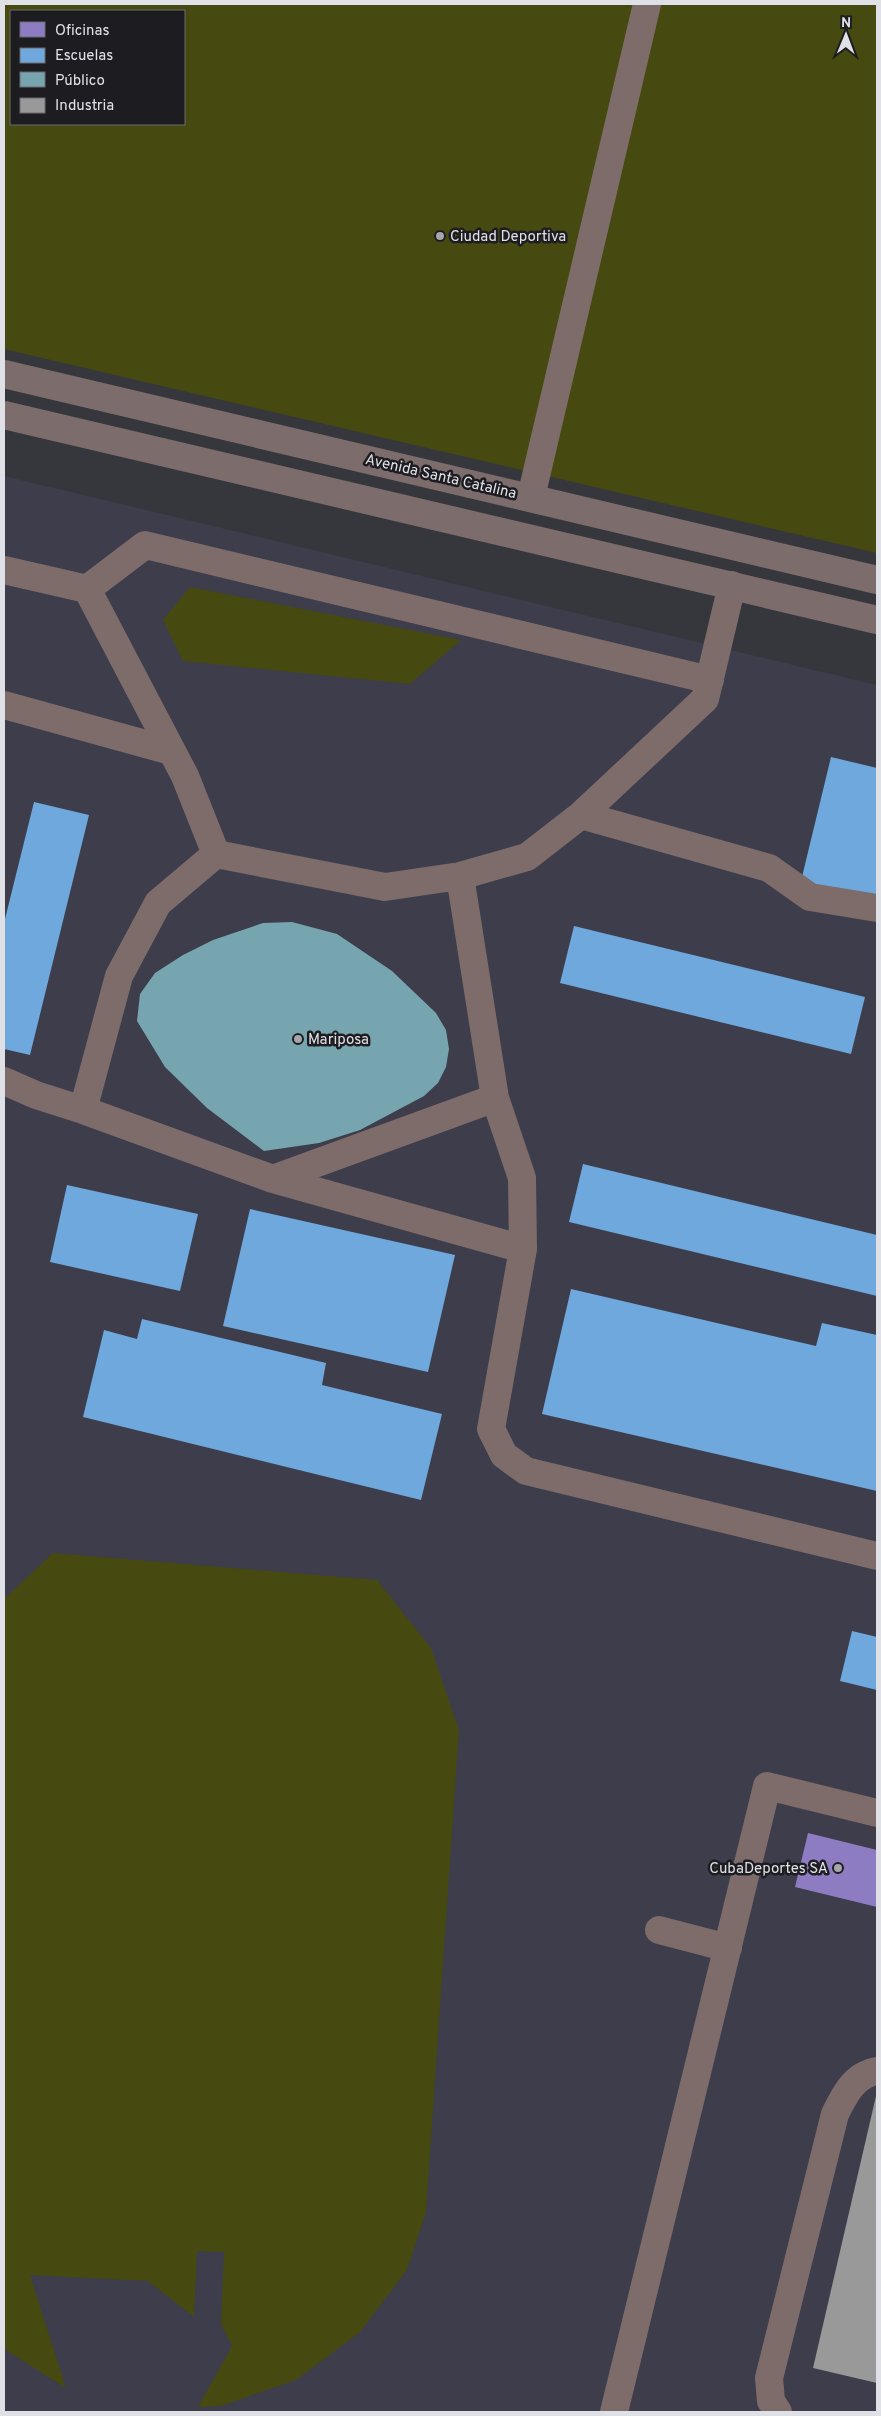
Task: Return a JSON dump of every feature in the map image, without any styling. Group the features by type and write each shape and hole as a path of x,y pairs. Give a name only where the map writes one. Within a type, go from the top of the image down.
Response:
{"main road":[{"name":"Avenida Santa Catalina","path":"4,374 877,580"},
{"path":"4,415 877,620"}],"lane":[{"path":"531,497 647,4"},
{"path":"87,589 145,545 710,680"},
{"path":"4,570 87,589 185,776 216,854"},
{"path":"216,854 384,887 460,876 527,857 581,815 705,699 732,585"},
{"path":"4,705 171,750"},
{"path":"581,815 769,868 810,896 877,908"},
{"path":"83,1110 119,976 158,903 216,854"},
{"path":"460,876 495,1098 522,1178 523,1249 491,1429 504,1455 526,1471 877,1556"},
{"path":"4,1082 273,1179 523,1249"},
{"path":"273,1179 495,1098"},
{"path":"614,2412 767,1786 877,1813"},
{"path":"659,1930 728,1948"},
{"path":"778,2412 771,2401 769,2378 835,2114 846,2090 865,2073 877,2070"}],"shaded area":[{"path":"4,476 877,685 877,2412 4,2412"}],"green space":[{"name":"Ciudad Deportiva","path":"4,4 877,4 877,553 4,349"},
{"path":"190,587 461,640 410,684 183,661 163,620"},
{"path":"53,1553 377,1580 431,1648 459,1730 426,2212 407,2270 359,2333 296,2380 221,2406 198,2407 232,2346 221,2324 224,2252 197,2251 194,2317 148,2281 30,2275 66,2388 4,2349 4,1599"}],"building: Oficinas":[{"name":"CubaDeportes SA","path":"808,1833 877,1850 877,1907 795,1887"}],"building: Escuelas":[{"path":"831,757 877,768 877,899 801,881"},
{"path":"34,802 89,815 30,1055 4,1049 4,923"},
{"path":"574,926 865,997 851,1054 560,983"},
{"path":"583,1164 877,1235 877,1296 569,1222"},
{"path":"67,1185 198,1214 180,1291 50,1262"},
{"path":"250,1209 455,1255 428,1372 223,1326"},
{"path":"571,1289 816,1346 822,1323 877,1335 877,1491 542,1414"},
{"path":"142,1319 326,1363 322,1385 442,1414 421,1500 83,1417 104,1330 137,1339"},
{"path":"852,1631 877,1637 877,1690 840,1681"}],"building: Público":[{"name":"Mariposa","path":"292,922 337,934 392,971 436,1013 446,1030 449,1049 446,1067 438,1083 424,1096 360,1130 319,1143 264,1151 207,1108 165,1067 137,1021 140,994 155,973 183,955 213,940 263,923"}],"building: Industria":[{"path":"877,2097 877,2383 813,2368"}],"place":[{"name":"Ciudad Deportiva","path":"440,236"},
{"name":"Mariposa","path":"298,1039"},
{"name":"CubaDeportes SA","path":"838,1868"}]}
